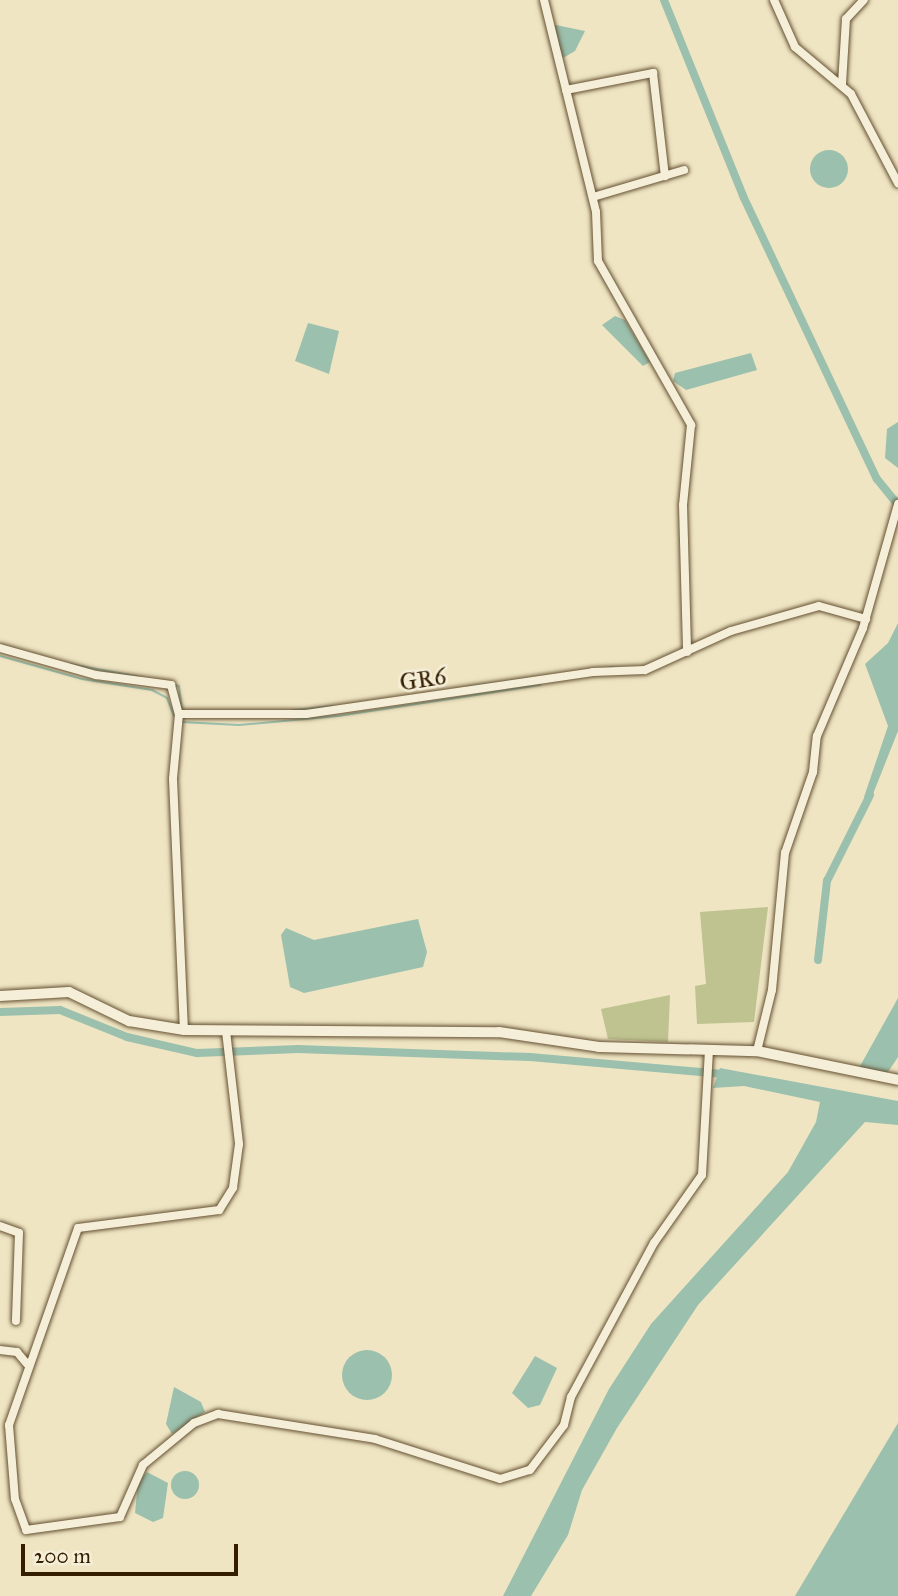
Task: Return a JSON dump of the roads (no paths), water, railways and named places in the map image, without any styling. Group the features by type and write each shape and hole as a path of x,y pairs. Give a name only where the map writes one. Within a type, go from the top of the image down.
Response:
{"main road":[{"path":"0,996 69,992 130,1021 226,1034 480,1031 599,1047 709,1054 757,1051 898,1080"}],"street":[{"path":"544,0 593,197 598,261 691,425 683,505 687,652"},
{"path":"774,0 795,47 823,76 842,84"},
{"path":"864,0 846,19 842,84 898,184 898,190"},
{"path":"566,90 653,73 665,176"},
{"path":"593,197 684,170"},
{"path":"757,1051 772,990 785,853 813,772 817,736 866,619 898,504"},
{"name":"GR6","path":"179,714 306,714 419,702 519,681 645,670 731,631 819,606 866,619"},
{"path":"0,648 96,676 171,685 179,714 173,779 184,1030"},
{"path":"226,1034 239,1154 225,1202 202,1214 80,1226 27,1364 9,1425 8,1455 26,1530 120,1517 143,1465 194,1423 218,1415 375,1439 494,1478 518,1477 540,1462 565,1425 571,1397 654,1243 702,1175 709,1054"},
{"path":"0,1226 19,1233 16,1321"},
{"path":"0,1350 17,1352 27,1364"}],"waterway":[{"path":"664,0 743,196 877,479 898,505"},
{"path":"0,656 82,679 152,690 167,698 174,716"},
{"path":"70,664 141,677"},
{"path":"466,687 614,667"},
{"path":"173,684 179,686 182,709"},
{"path":"181,722 239,725 338,716 541,685"},
{"path":"293,710 333,706"},
{"path":"818,960 827,881 870,795"},
{"path":"0,1012 60,1010 127,1037 197,1053 298,1049 530,1057 726,1074"}]}
